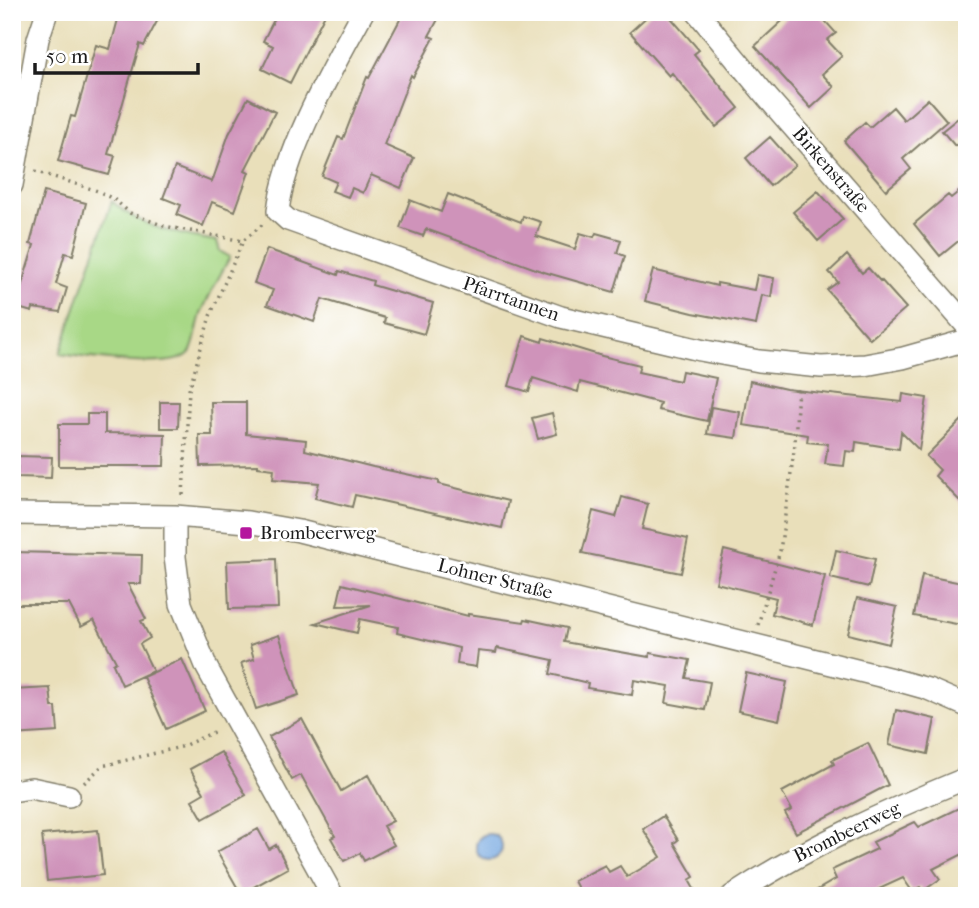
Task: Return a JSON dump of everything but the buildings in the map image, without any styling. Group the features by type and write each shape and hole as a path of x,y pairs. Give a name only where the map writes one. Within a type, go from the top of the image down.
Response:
{"street":[{"path":"14,175 38,39 47,12"},
{"path":"278,211 280,193 297,145 328,77 363,12"},
{"name":"Birkenstraße","path":"697,12 767,97 967,326"},
{"name":"Pfarrtannen","path":"278,211 288,220 561,317 700,350 759,361 821,367 865,365 903,358 967,340"},
{"name":"Lohner Straße","path":"12,514 178,516 248,522 299,531 916,686 967,706"},
{"path":"178,516 175,557 181,604 207,668 333,896"},
{"name":"Brombeerweg","path":"732,896 776,867 910,802 967,778"},
{"path":"12,791 31,788 69,796"}],"path":[{"path":"14,175 99,191 130,213 164,226 243,241"},
{"path":"178,516 189,390 210,316 243,241 278,211"},
{"path":"753,644 780,551 795,444 800,365"},
{"path":"69,796 102,766 181,747 236,722"}],"green space":[{"path":"112,201 135,218 161,229 217,241 220,251 230,257 201,314 191,351 183,358 130,362 60,354"}],"water":[{"path":"489,834 498,838 502,847 498,856 489,860 480,856 476,847 480,838"}],"place":[{"name":"Brombeerweg","path":"246,533"}]}
